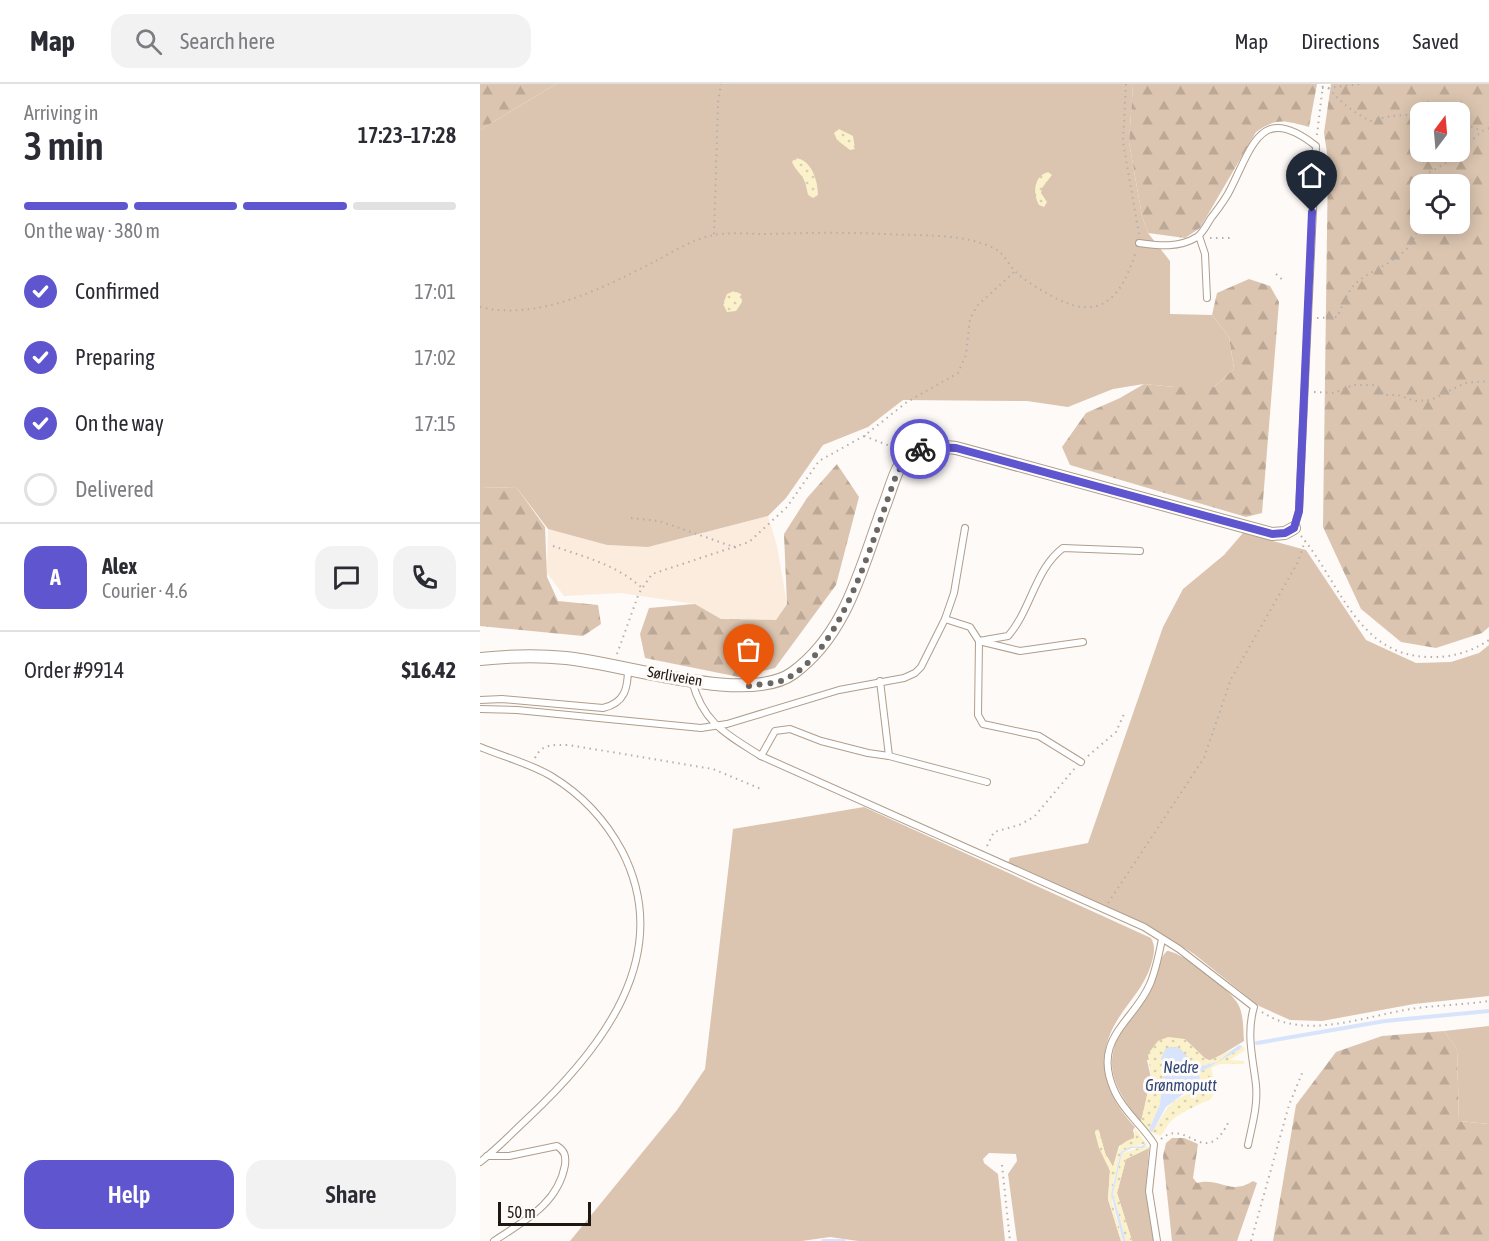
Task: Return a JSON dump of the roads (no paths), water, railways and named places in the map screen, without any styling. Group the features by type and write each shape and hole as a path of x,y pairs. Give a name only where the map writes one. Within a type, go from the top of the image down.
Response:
{"street":[{"name":"Sørliveien","path":"480,658 566,658 733,686 781,681 820,649 842,617 896,476 910,453 925,447 956,448 1272,534 1285,533 1294,528"}],"lane":[{"path":"1139,243 1172,245 1199,236 1230,190 1249,150 1260,134 1272,127 1286,127 1301,134 1316,146 1299,511 1294,528"},
{"path":"1199,236 1205,254 1207,298"},
{"path":"480,709 517,710 654,725 715,727 880,681 904,678 915,673 945,619 954,593 965,528"},
{"path":"979,641 1008,636 1026,610 1043,573 1063,548 1140,551"},
{"path":"945,619 969,627 979,641 978,715 983,724 1039,735 1081,762"},
{"path":"979,641 1020,651 1083,642"},
{"path":"480,700 609,707 626,691 628,668"},
{"path":"692,680 696,696 715,727 761,756 1104,909 1162,939 1254,1007 1250,1040 1256,1086 1256,1111 1248,1145"},
{"path":"880,681 889,756"},
{"path":"761,756 775,731 782,729 987,782"},
{"path":"480,747 531,766 550,776 575,793 591,808 619,845 634,875 640,924 638,954 627,992 588,1053 551,1096 480,1162"},
{"path":"1157,1241 1149,1191 1154,1144 1119,1100 1111,1082 1108,1065 1111,1046 1117,1030 1150,984 1162,939"},
{"path":"488,1156 509,1156 557,1146 565,1153 566,1159 562,1179 546,1206 494,1241"}],"water":[{"name":"Nedre Grønmoputt","path":"1239,1045 1242,1046 1240,1049 1199,1073 1200,1088 1182,1095 1166,1107 1152,1132 1149,1130 1160,1104 1164,1073 1161,1058 1166,1048 1178,1047 1197,1067 1217,1062"},
{"path":"1145,1143 1143,1148 1132,1148 1122,1153 1113,1194 1126,1241 1123,1241 1111,1194 1121,1152"}],"waterway":[{"path":"1257,1043 1385,1021 1489,1011"},
{"path":"823,1241 844,1241"}]}
